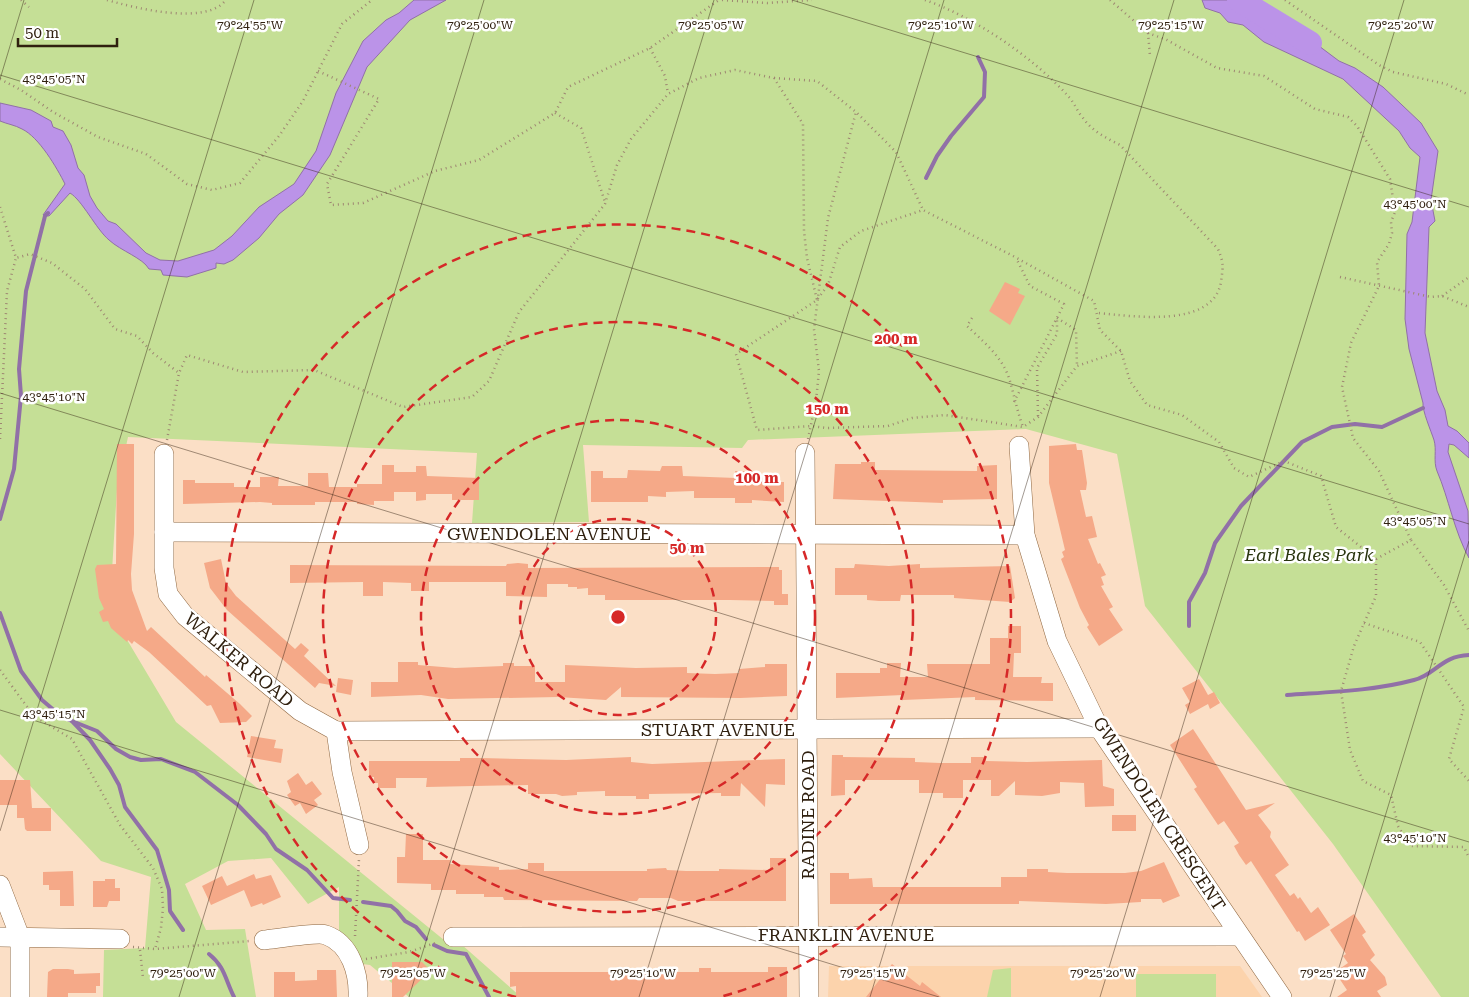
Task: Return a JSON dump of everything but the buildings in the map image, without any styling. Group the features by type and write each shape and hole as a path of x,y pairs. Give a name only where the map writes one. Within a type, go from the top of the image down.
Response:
{"street":[{"name":"GWENDOLEN CRESCENT","path":"1020,446 1025,536 1058,641 1099,728 1282,997"},
{"name":"RADINE ROAD","path":"805,453 809,997"},
{"name":"WALKER ROAD","path":"164,454 164,532 168,594 185,616 300,711 336,731"},
{"name":"GWENDOLEN AVENUE","path":"164,532 1025,536"},
{"name":"STUART AVENUE","path":"336,731 1099,728"},
{"path":"336,731 342,772 359,846"},
{"path":"0,885 20,937 20,997"},
{"path":"264,940 325,934 338,942 354,962 358,997"},
{"name":"FRANKLIN AVENUE","path":"453,937 808,935 1239,936"},
{"path":"0,937 120,939"}],"path":[{"path":"21,0 29,7"},
{"path":"107,0 133,7 198,14 220,8 226,0"},
{"path":"0,79 98,137 146,154 187,184 212,190 240,183 303,102 342,24 372,0"},
{"path":"318,71 379,99 327,184 331,205 363,203 435,171 478,160 555,113 568,87 650,48 720,0 767,3 812,0"},
{"path":"925,0 970,21 1027,58 1069,96 1084,120 1100,135 1120,144 1218,249 1224,263 1220,290 1210,304 1194,311 1177,315 1141,317 1098,312"},
{"path":"1110,0 1148,33 1167,40 1217,68 1264,76 1315,109 1348,117 1357,126 1390,179 1395,212 1391,222 1392,233 1389,244 1378,262 1380,286 1351,343 1342,387 1353,438 1379,471 1411,540 1444,585 1469,631"},
{"path":"1284,0 1379,65 1393,72 1446,84 1469,95"},
{"path":"1148,33 1150,56"},
{"path":"650,48 664,76 668,94"},
{"path":"164,454 179,373 187,355 243,372 314,370 402,407 472,397 489,381 519,312 605,204 617,165 631,139 668,94 699,78 735,70 774,78 816,81 856,112 896,152 923,210 1015,257 1094,301 1098,312 1100,330 1122,351 1130,382 1147,404 1182,415 1220,442 1234,468 1248,477 1284,461 1321,476 1336,527 1376,559"},
{"path":"774,78 803,124 804,231 807,258 817,300"},
{"path":"805,453 816,401 819,371 814,329 828,218 856,112"},
{"path":"555,113 581,128 605,204"},
{"path":"0,208 16,258 7,291 0,439"},
{"path":"923,210 861,230 840,247 828,285 817,300 736,354 757,430 811,426 827,428 888,426 900,424 912,418 945,415 1023,427 1038,417 1077,366 1122,351"},
{"path":"16,258 30,254 52,263 85,289 114,329 137,336 153,353 179,373"},
{"path":"1014,402 1064,304 1030,286 1015,257"},
{"path":"1340,277 1431,297 1442,296 1469,306"},
{"path":"1442,296 1469,277"},
{"path":"972,318 967,326 999,358 1009,377 1014,402 1023,427 1020,446"},
{"path":"1057,318 1076,330 1077,366"},
{"path":"1038,417 1037,368 1056,334 1057,318"},
{"path":"1376,559 1411,540"},
{"path":"1376,559 1376,596 1354,646 1341,691 1350,750 1363,781 1391,795 1398,826 1410,846 1464,847 1469,858"},
{"path":"1364,623 1420,642 1464,707 1448,759 1469,781"},
{"path":"0,670 34,716 72,739 120,825 153,868 162,889 163,908 161,928 155,949"},
{"path":"359,846 354,962 410,952 453,937"},
{"path":"120,939 127,946 140,949 264,940"},
{"path":"140,949 143,978"}],"shaded area":[{"path":"414,0 446,0 410,20 367,67 330,155 303,195 279,214 259,238 233,260 224,264 216,263 216,268 187,277 163,275 161,270 149,269 142,261 114,244 104,235 70,193 49,216 43,215 65,184 35,139 19,128 0,121 0,103 31,110 51,121 53,127 63,131 71,145 78,168 84,175 90,196 108,221 116,224 146,253 160,260 178,261 214,250 232,236 259,207 294,184 316,151 336,93 363,41 386,20 399,13"},
{"path":"1202,0 1252,0 1277,25 1299,31 1339,61 1355,68 1383,87 1421,123 1438,151 1431,200 1435,221 1429,227 1425,333 1437,391 1445,410 1448,426 1457,431 1469,443 1469,458 1454,445 1449,444 1448,452 1468,511 1469,558 1459,537 1436,467 1435,444 1427,421 1409,349 1405,319 1407,234 1412,222 1420,157 1410,148 1399,131 1343,79 1264,42 1243,25 1228,22 1220,13 1205,8"},
{"path":"829,966 1240,966 1262,997 828,997"}],"green space":[{"name":"Earl Bales Park","path":"0,0 1469,0 1469,997 1441,997 1333,844 1145,606 1117,454 1026,429 748,440 742,448 583,445 589,522 472,523 477,453 128,437 117,489 110,604 120,628 176,722 444,940 453,937 521,997 409,997 370,965 362,964 339,932 339,887 308,904 271,858 228,861 185,884 206,930 245,929 256,997 103,997 104,950 145,948 151,877 101,861 0,754"},
{"path":"1011,968 1011,997 987,997 993,970"},
{"path":"1136,974 1216,974 1216,997 1136,997"}],"waterway":[{"path":"1239,0 1310,43"},
{"path":"926,178 937,156 951,136 984,97 985,72 978,57"},
{"path":"0,519 14,469 21,396 19,369 26,291 45,216 48,213"},
{"path":"1189,626 1189,602 1205,573 1215,543 1241,506 1302,442 1332,427 1355,424 1382,427 1423,408"},
{"path":"0,613 21,671 42,700 62,717 97,731 116,749 130,757 141,760 161,759 195,772 238,805 266,834 276,849 307,870 333,898 350,900"},
{"path":"1287,695 1383,687 1398,684 1421,678 1445,662 1459,656 1469,655"},
{"path":"71,720 90,740 110,769 119,785 125,807 157,850 169,890 170,911 183,930"},
{"path":"363,902 391,906 405,921 416,927 426,939"},
{"path":"434,945 447,951 466,954 489,997"},
{"path":"209,954 222,969 234,997"}]}
